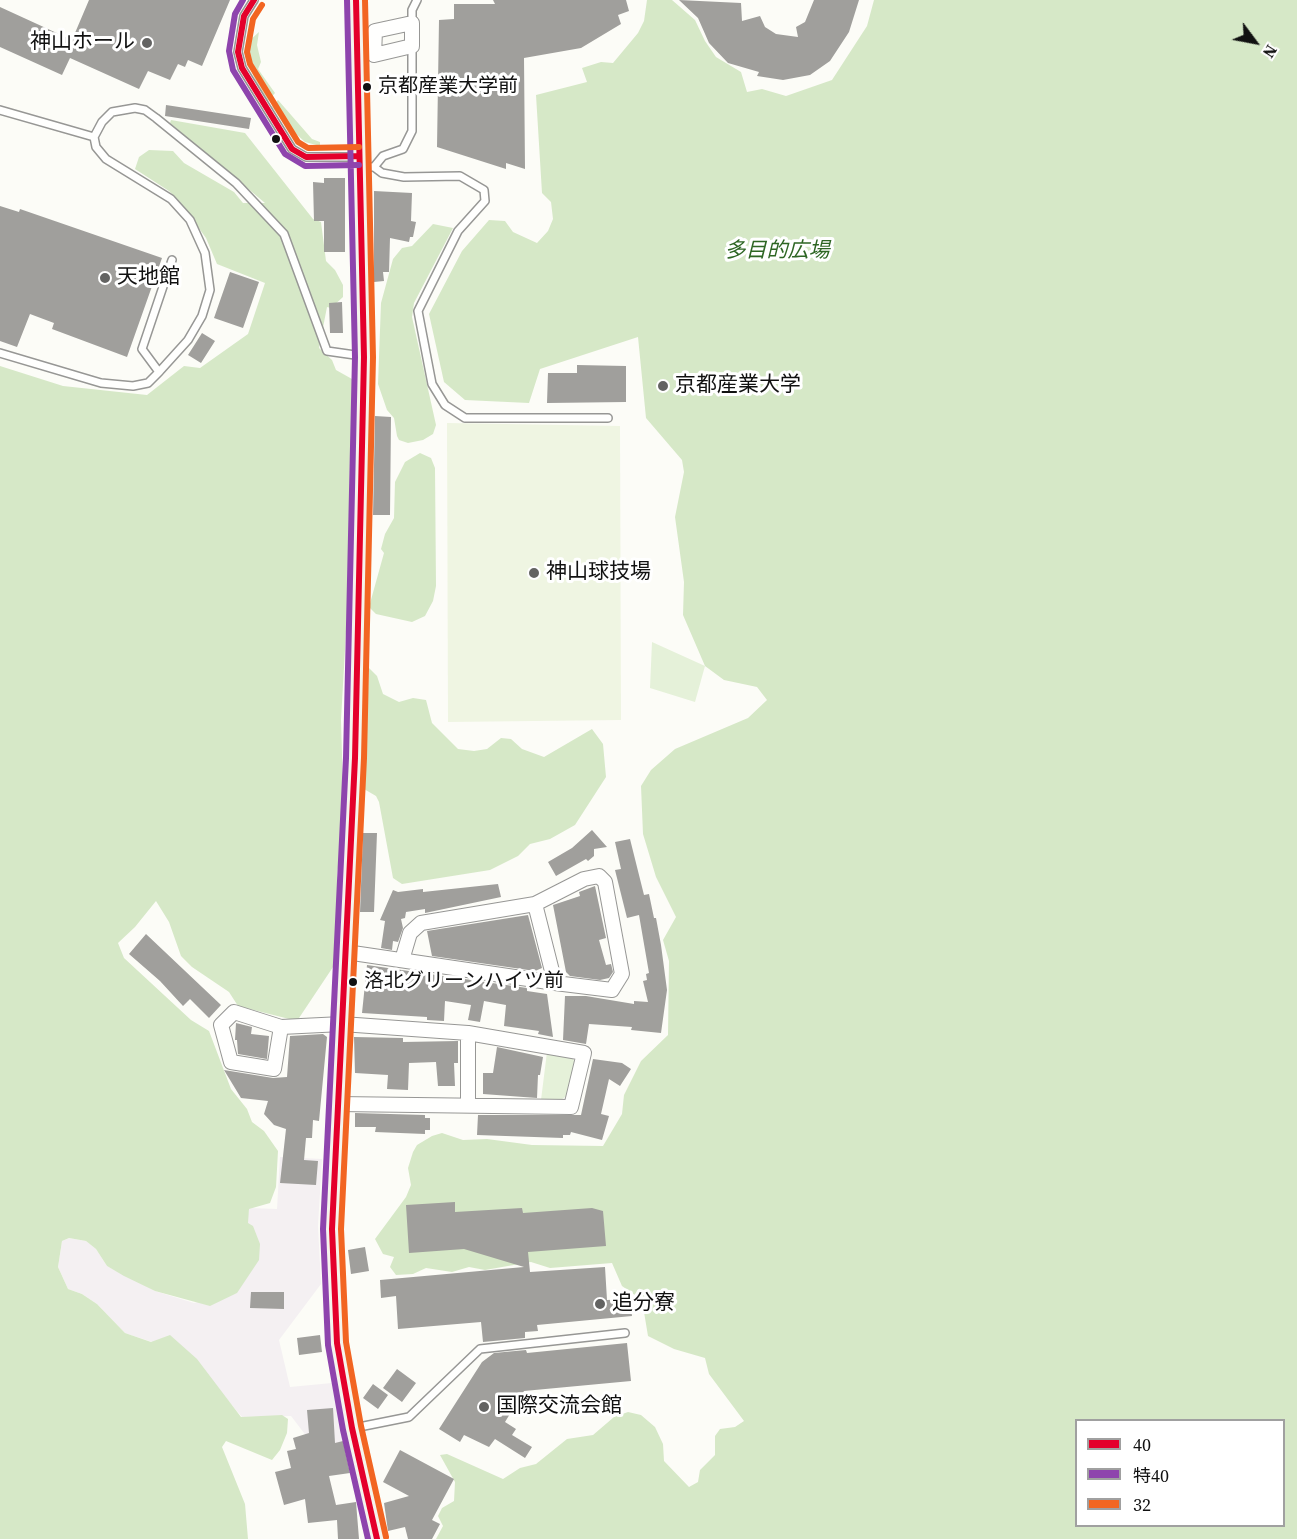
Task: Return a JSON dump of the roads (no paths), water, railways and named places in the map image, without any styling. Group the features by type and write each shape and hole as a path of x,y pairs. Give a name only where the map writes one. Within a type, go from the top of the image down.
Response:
{"street":[{"path":"356,0 364,163 364,357 355,758 332,1241 337,1343 352,1428 377,1539"},
{"path":"412,23 412,46 374,55 375,32 412,23"},
{"path":"346,952 555,983 612,990 622,974 605,882 599,876 584,879 535,904 421,923 410,933 402,960"},
{"path":"535,904 555,983"},
{"path":"281,1028 274,1069 231,1062 221,1025 234,1012 281,1028 342,1024 468,1033 584,1053 571,1107 338,1104"},
{"path":"468,1033 468,1105"}],"lane":[{"path":"254,0 243,16 238,52 242,68 292,149 306,157 364,163 382,173 404,177 460,176 484,190 485,201 458,231 417,311 432,384 445,405 465,418 608,417"},
{"path":"412,23 412,10 417,0"},
{"path":"364,163 403,149 411,131 412,46"},
{"path":"0,353 101,382 133,386 148,383 159,372 188,340 202,316 210,290 205,253 190,220 171,199 106,159 96,147 94,137 102,122 112,112 122,108 145,110 236,183 284,234 327,351 364,357"},
{"path":"0,110 94,137"},
{"path":"159,372 142,349 172,260"},
{"path":"352,1428 409,1417 480,1349 625,1333"}],"place":[{"name":"神山ホール","path":"147,43"},
{"name":"京都産業大学前","path":"367,87"},
{"name":"天地館","path":"105,278"},
{"name":"京都産業大学","path":"663,386"},
{"name":"神山球技場","path":"534,573"},
{"name":"洛北グリーンハイツ前","path":"353,982"},
{"name":"追分寮","path":"600,1304"},
{"name":"国際交流会館","path":"484,1407"}],"park label":[{"name":"多目的広場","path":"777,252"}]}
